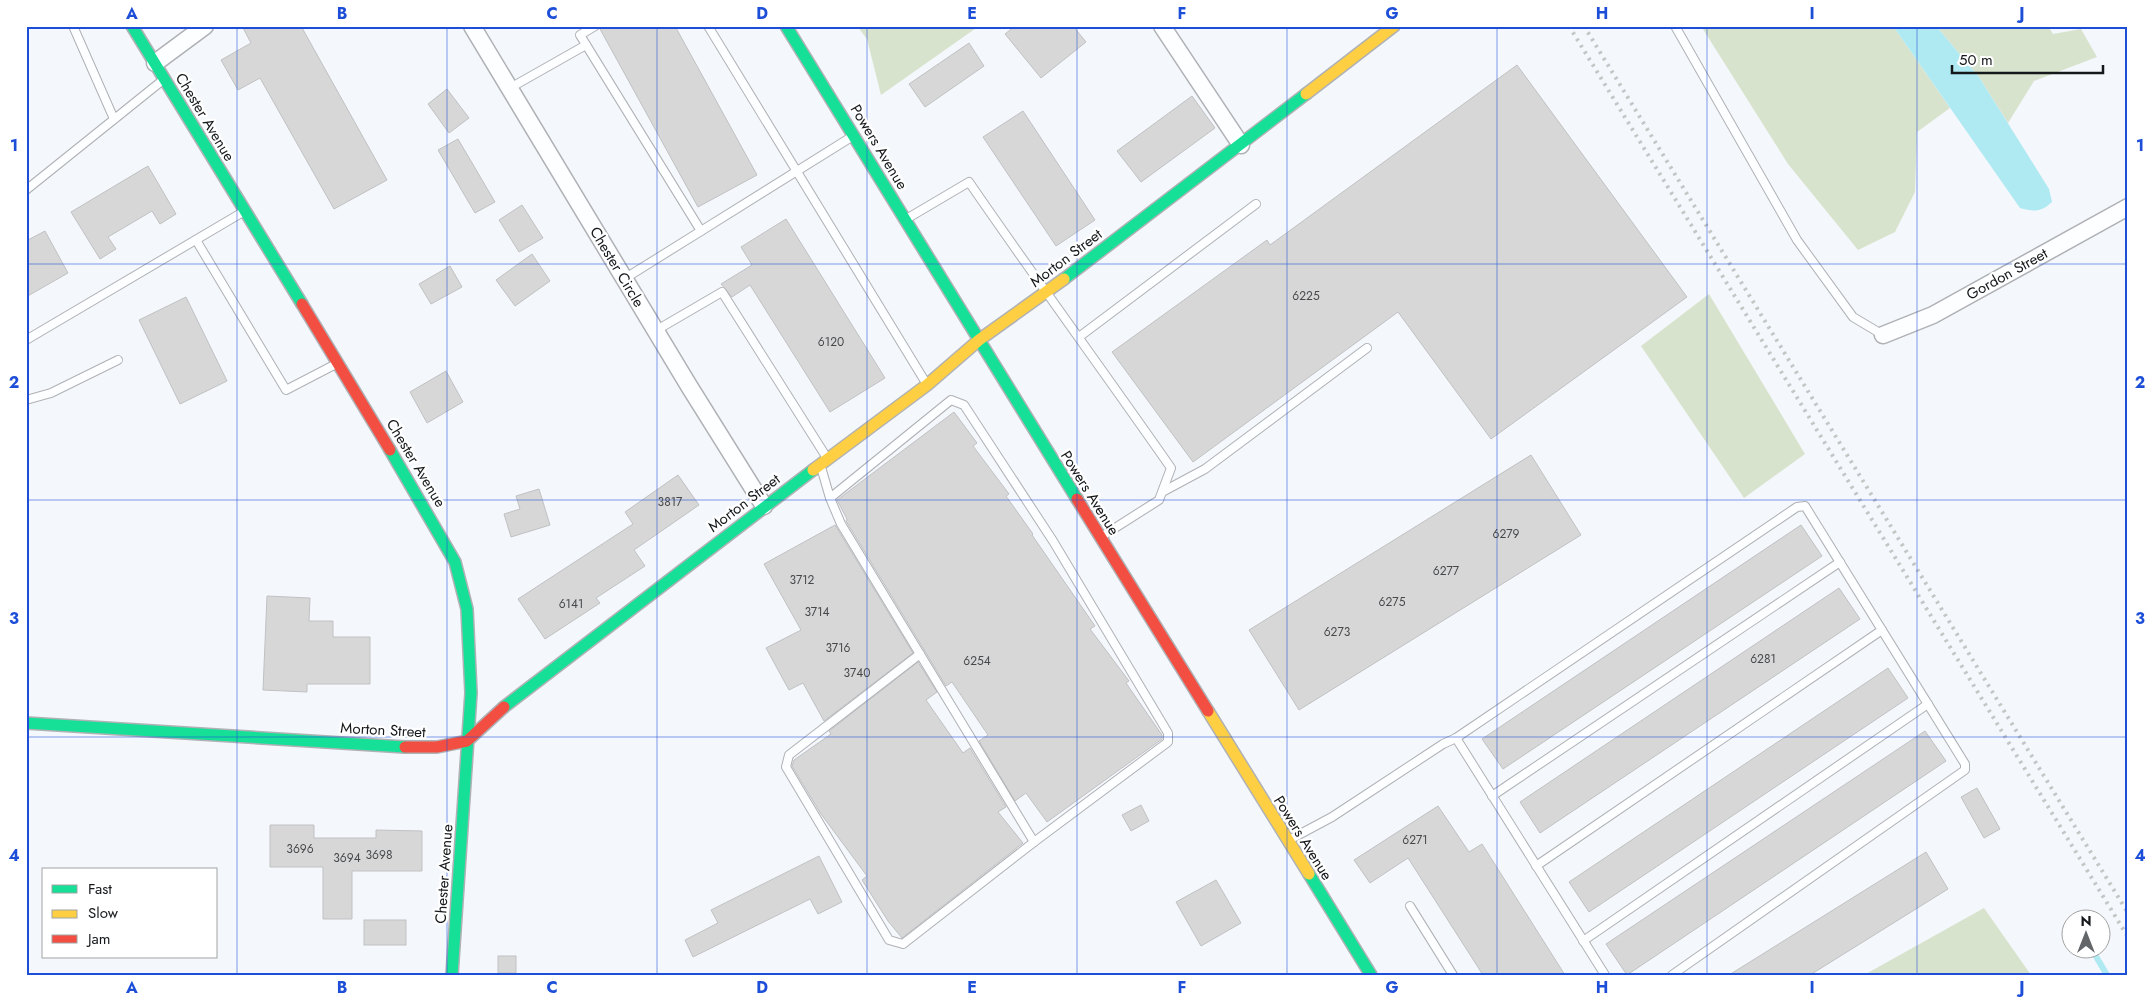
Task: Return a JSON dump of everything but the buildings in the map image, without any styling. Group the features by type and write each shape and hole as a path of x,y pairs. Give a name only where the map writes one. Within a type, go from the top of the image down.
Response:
{"street":[{"name":"Chester Avenue","path":"132,26 338,363 455,562 468,608 471,693 452,975"},
{"path":"155,63 205,26"},
{"name":"Chester Circle","path":"472,26 655,330 764,506"},
{"name":"Powers Avenue","path":"786,26 1370,975"},
{"path":"1162,26 1241,145"},
{"name":"Morton Street","path":"26,723 413,748 437,747 467,741 500,710 764,506 927,384 979,340 1045,293 1241,145 1394,26"},
{"name":"Gordon Street","path":"1883,335 1933,315 2128,207"}],"lane":[{"path":"73,26 114,119"},
{"path":"595,26 580,35 701,231"},
{"path":"708,26 927,384"},
{"path":"1675,26 1797,240 1853,317 1883,335"},
{"path":"510,88 586,46"},
{"path":"26,190 165,79"},
{"path":"624,278 854,135"},
{"path":"906,220 969,182 1045,293 1079,337 1171,468 1164,491 1159,500 1100,537"},
{"path":"1079,337 1256,204"},
{"path":"26,340 245,212"},
{"path":"196,240 286,390 338,363"},
{"path":"655,330 722,292 824,462 830,498 841,524 1034,842"},
{"path":"1164,491 1205,469 1367,348"},
{"path":"26,400 51,393 118,360"},
{"path":"830,498 951,400 964,405 1053,542 1168,733 1168,742 1034,842 903,944 889,940 786,767 789,755 920,654"},
{"path":"1287,841 1332,817 1443,744 1456,738 1797,507 1805,506 1965,764 1965,770 1672,975"},
{"path":"1492,796 1840,562"},
{"path":"1536,866 1882,630"},
{"path":"1583,941 1928,704"},
{"path":"1456,738 1605,975"},
{"path":"1410,906 1453,975"}],"green space":[{"path":"857,26 979,26 881,95 867,39"},
{"path":"1701,26 1893,26 1950,108 1917,132 1915,192 1895,232 1858,250 1788,164"},
{"path":"1936,26 2048,26 2053,34 2081,29 2097,57 2034,81 2008,123 1979,77"},
{"path":"1709,294 1805,454 1744,498 1641,346"},
{"path":"1984,908 2031,975 1864,975"}],"water":[{"path":"1893,26 1936,26 1979,77 2049,189 2052,202 2044,208 2037,210 2020,208"}],"waterway":[{"path":"2097,958 2107,975"}],"railway":[{"path":"1569,26 2128,937"},
{"path":"1584,26 2128,913"}],"traffic: fast":[{"path":"132,26 302,304"},
{"path":"786,26 1077,499"},
{"path":"1064,279 1306,94"},
{"path":"390,450 455,562 467,609 471,693 452,975"},
{"path":"504,707 813,470"},
{"path":"26,723 405,747"},
{"path":"1309,874 1371,975"}],"traffic: slow":[{"path":"1306,94 1394,26"},
{"path":"813,470 927,385 979,340 1064,279"},
{"path":"1208,711 1309,874"}],"traffic: jam":[{"path":"302,304 390,450"},
{"path":"1077,499 1208,711"},
{"path":"405,747 437,747 467,741 504,707"}]}
